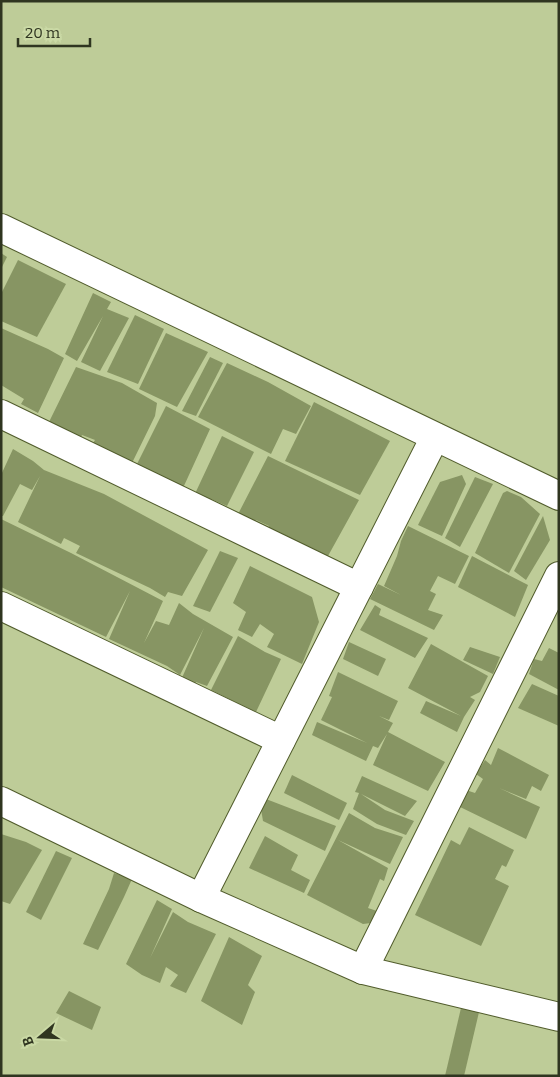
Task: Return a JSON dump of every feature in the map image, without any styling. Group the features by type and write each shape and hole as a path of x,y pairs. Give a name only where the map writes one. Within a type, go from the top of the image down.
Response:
{"street":[{"path":"1,228 559,496"},
{"path":"1,414 359,587"},
{"path":"201,898 435,437"},
{"path":"363,970 559,576"},
{"path":"1,606 282,740"},
{"path":"1,801 201,898 363,970 557,1014"}],"building":[{"path":"1,253 7,257 1,269"},
{"path":"18,260 66,284 37,337 1,321 1,294"},
{"path":"93,293 111,302 107,309 129,318 100,371 81,362 103,316 77,361 65,354"},
{"path":"135,315 164,329 138,384 107,372"},
{"path":"1,328 64,358 38,413 21,404 24,399 1,385"},
{"path":"166,333 208,352 177,407 139,389"},
{"path":"210,357 223,363 196,416 182,411"},
{"path":"227,363 268,382 311,406 296,434 283,429 271,454 198,417"},
{"path":"76,367 122,383 157,403 155,416 132,463 93,443 95,440 82,435 79,442 49,422"},
{"path":"314,402 390,441 360,495 285,461"},
{"path":"166,406 210,429 183,488 167,479 163,485 134,470"},
{"path":"222,436 254,452 227,506 211,499 208,507 193,498"},
{"path":"13,449 44,470 104,494 208,550 182,596 168,592 165,597 76,553 80,546 64,538 61,544 18,522 40,476 32,490 20,484 3,516 1,516 1,475"},
{"path":"268,456 359,500 328,556 299,542 297,547 267,530 269,526 256,520 251,528 235,520"},
{"path":"462,475 466,484 442,536 418,525 440,482"},
{"path":"475,477 493,484 460,547 445,538"},
{"path":"507,491 521,497 540,514 509,573 475,553 503,493"},
{"path":"543,516 550,540 526,580 514,571"},
{"path":"1,519 163,601 144,643 156,621 169,625 179,603 193,614 233,637 207,686 196,682 195,687 181,680 204,628 180,675 167,666 109,639 130,591 106,637 1,587"},
{"path":"408,526 469,556 455,584 438,576 430,591 436,594 428,610 443,615 434,630 370,599 378,584 401,595 384,586"},
{"path":"220,551 238,558 210,612 193,606"},
{"path":"472,556 528,585 515,617 458,587"},
{"path":"250,566 312,597 319,622 302,664 267,647 274,634 260,624 252,637 238,630 246,612 233,603"},
{"path":"375,605 381,609 379,615 428,638 415,658 360,630"},
{"path":"238,636 281,659 256,712 211,690"},
{"path":"349,642 386,659 378,676 343,659"},
{"path":"431,644 488,676 480,692 470,697 475,700 457,732 420,713 426,701 461,716 408,688"},
{"path":"470,647 500,657 493,674 463,660"},
{"path":"549,648 559,653 559,690 529,674 534,659 542,661"},
{"path":"338,672 398,701 389,720 379,716 393,723 388,732 445,762 428,791 373,765 387,734 378,748 373,746 366,761 312,735 317,722 367,743 321,720 332,697 329,696"},
{"path":"532,684 559,696 559,726 518,708"},
{"path":"498,748 549,775 541,791 532,786 526,799 499,788 540,807 526,839 458,806 466,790 475,793 483,779 476,774 485,760 491,765"},
{"path":"292,775 347,803 339,820 284,793"},
{"path":"362,776 417,801 405,816 361,794 385,810 414,821 406,835 377,824 353,809 359,793 355,792"},
{"path":"266,799 336,826 325,851 263,821 261,809"},
{"path":"349,813 375,828 403,837 390,864 338,840 388,868 384,881 380,879 368,908 380,912 371,923 363,924 307,895"},
{"path":"469,827 514,850 506,867 502,865 495,879 509,886 481,946 415,915 451,840 460,845"},
{"path":"1,834 26,842 42,850 10,904 1,901"},
{"path":"265,836 298,855 291,870 310,880 304,893 249,868"},
{"path":"56,851 72,858 41,920 26,912"},
{"path":"114,873 132,879 98,950 83,944 109,889"},
{"path":"157,900 172,909 150,958 173,912 188,922 216,934 186,993 170,986 178,975 166,967 160,983 142,975 126,964"},
{"path":"229,937 262,956 248,985 255,992 242,1025 201,1001"},
{"path":"69,991 101,1007 92,1030 56,1013"},
{"path":"461,1008 479,1012 464,1076 445,1076"}]}
